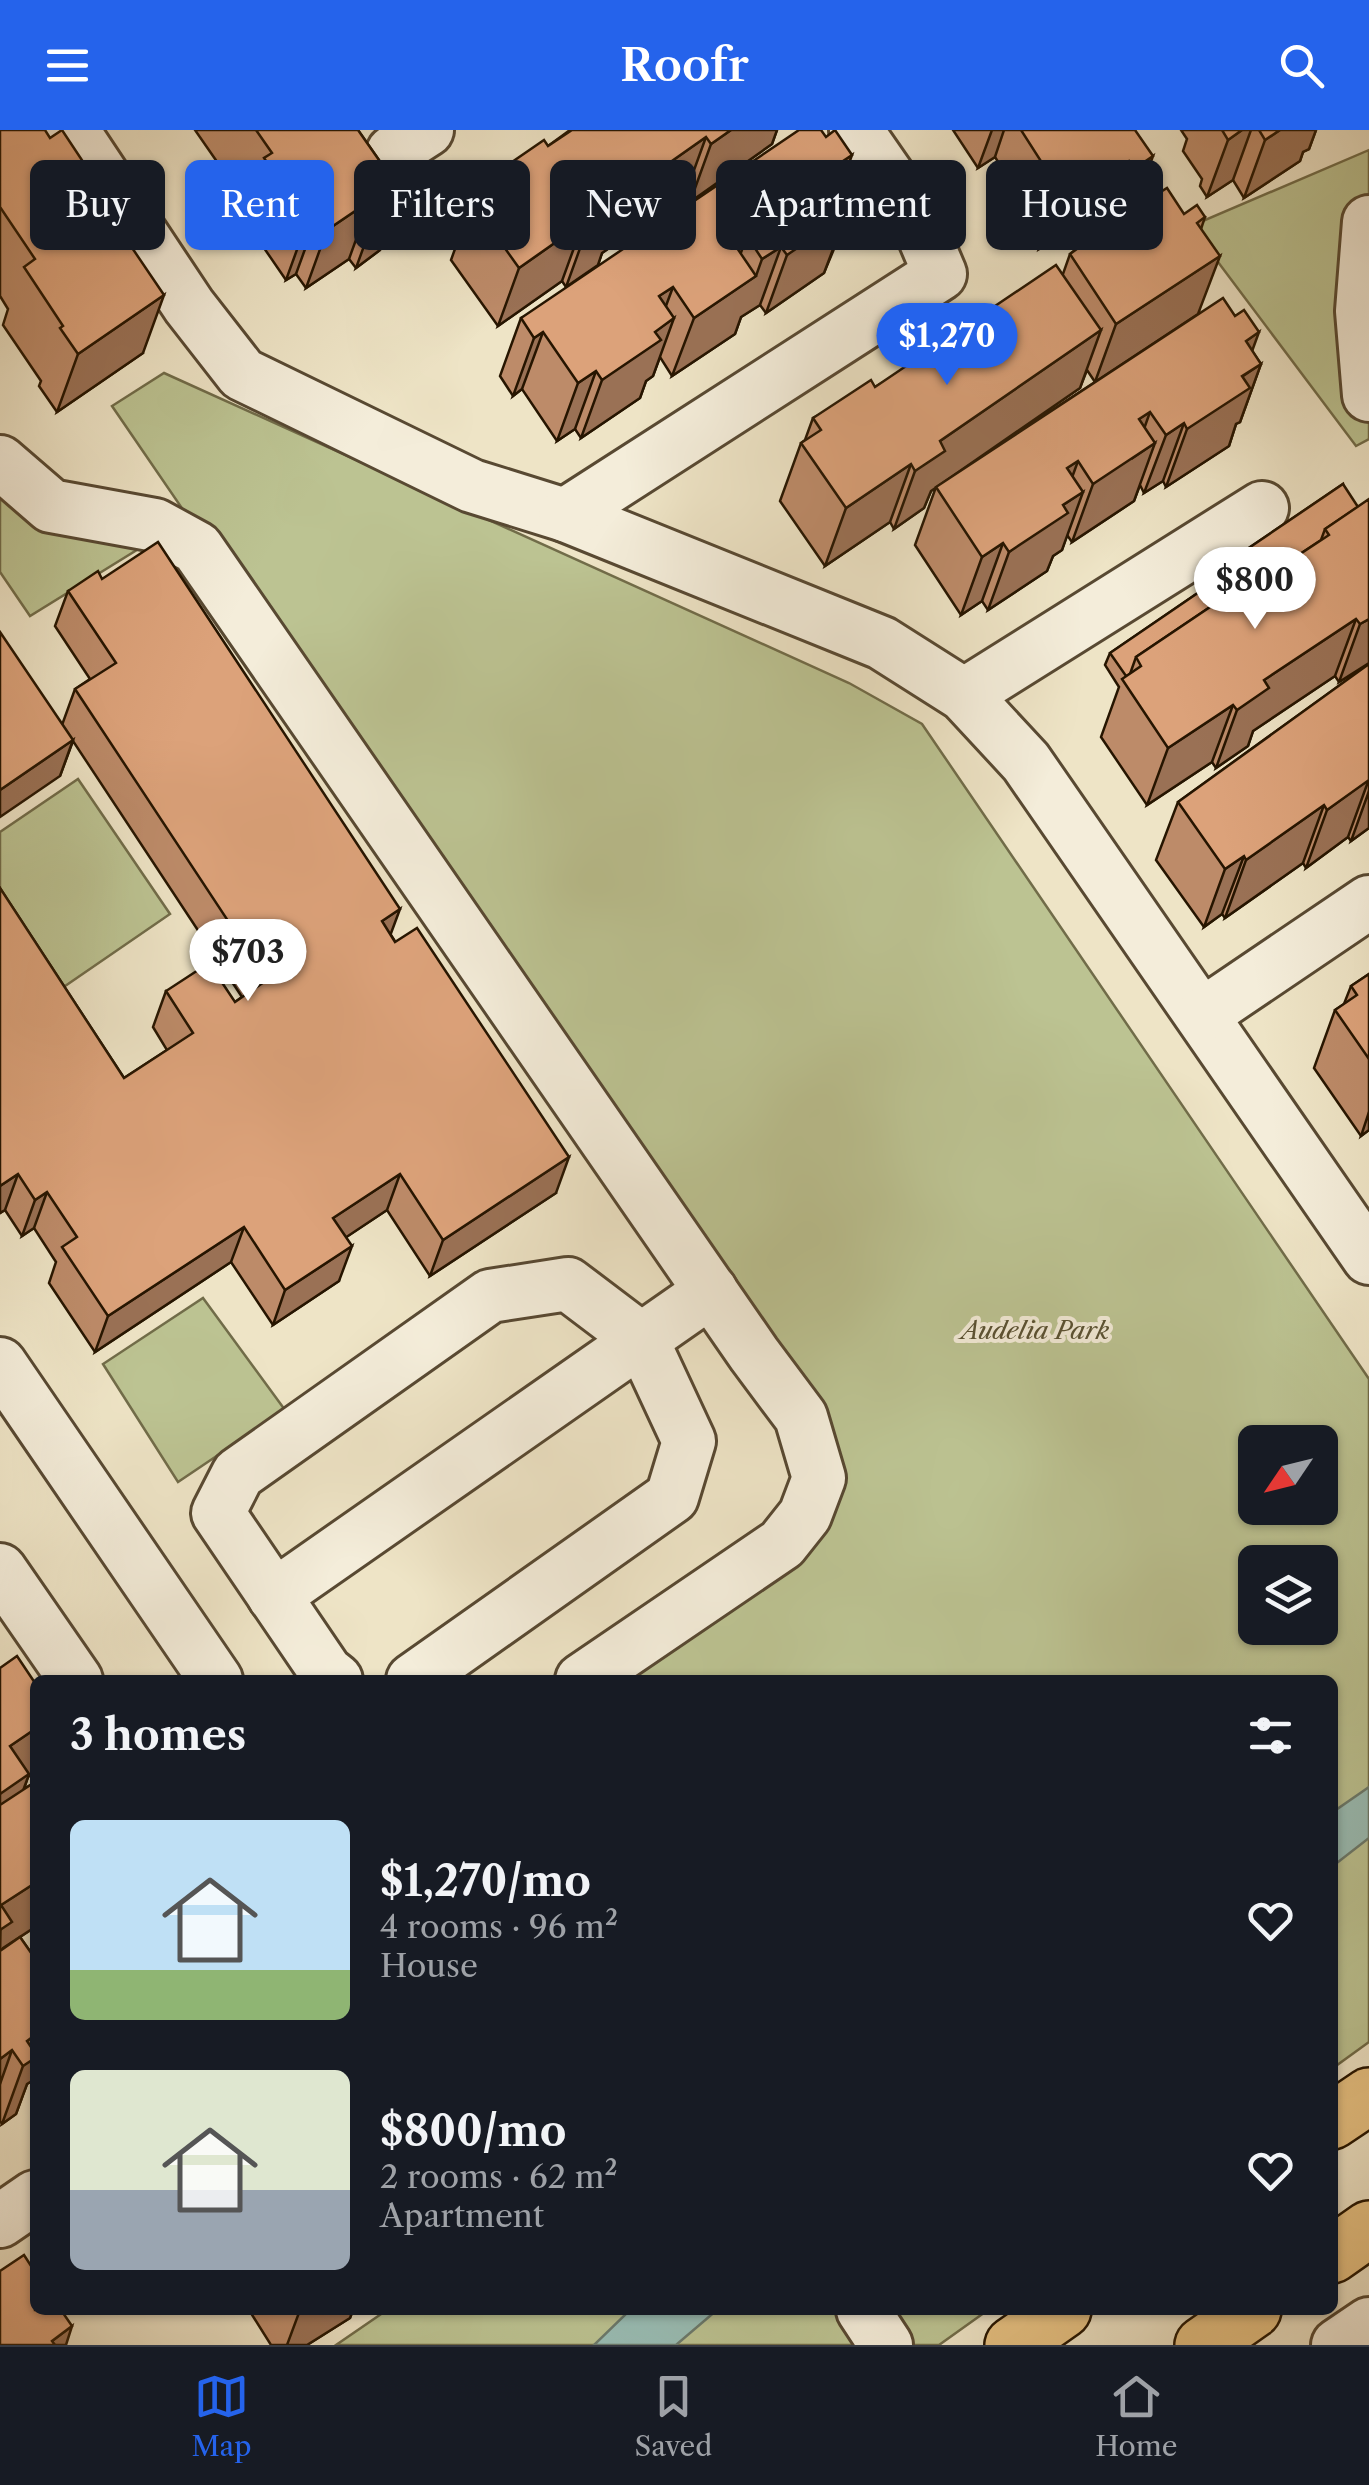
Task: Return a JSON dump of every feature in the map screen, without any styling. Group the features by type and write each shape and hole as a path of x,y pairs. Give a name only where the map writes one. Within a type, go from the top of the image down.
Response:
{"main road":[{"path":"1338,2118 1369,2096"},
{"path":"1338,2251 1369,2229"},
{"path":"1013,2345 1056,2315"},
{"path":"1203,2345 1246,2315"}],"lane":[{"path":"72,130 188,306 242,374 472,486 564,515 882,642 964,695 1026,762 1369,1258"},
{"path":"564,515 940,274 915,215 856,130"},
{"path":"1369,222 1362,311 1369,396"},
{"path":"0,462 51,506 155,524 196,548 801,1418 819,1478 804,1515 782,1544 589,1675"},
{"path":"964,695 1262,508"},
{"path":"1202,1015 1369,902"},
{"path":"330,1675 218,1514 238,1474 490,1296 568,1284 642,1340 689,1441 672,1497 420,1675"},
{"path":"274,1596 711,1292"},
{"path":"0,1364 213,1675"},
{"path":"0,1570 73,1675"},
{"path":"0,2221 30,2200"},
{"path":"866,2315 886,2345"},
{"path":"1338,2345 1369,2324"}],"green space":[{"path":"1369,150 1369,439 1356,446 1191,226"},
{"name":"Audelia Park","path":"164,373 849,683 922,724 1369,1379 1369,2042 1338,2064 1338,1675 588,1675 821,1486 804,1417 112,406"},
{"path":"0,493 140,548 30,616 0,572"},
{"path":"78,779 170,914 52,995 0,916 0,832"},
{"path":"203,1298 285,1410 178,1482 103,1364"},
{"path":"380,2315 981,2315 939,2345 336,2345"}],"water":[{"path":"1369,1787 1369,1838 1338,1862 1338,1809"},
{"path":"625,2315 711,2315 676,2345 594,2345"}],"building":[{"path":"0,130 45,130 50,138 62,130 82,160 30,160 30,250 134,250 164,295 78,354 24,267 35,259 0,207"},
{"path":"256,130 358,130 379,160 354,160 354,212 334,225 334,160 265,160 272,153"},
{"path":"572,130 731,130 711,144 706,137 673,160 550,160 550,246 519,268 506,250 530,250 530,160 515,160 544,140 548,146"},
{"path":"799,130 821,130 826,137 835,130 852,155 844,160 755,160"},
{"path":"1021,130 1135,130 1153,156 1147,160 1040,160"},
{"path":"1222,130 1242,130 1228,140"},
{"path":"1259,130 1280,130 1265,140"},
{"path":"716,186 716,250 738,250 756,276 694,318 673,287 659,296 674,318 655,332 661,340 602,380 596,371 578,383 543,332 534,338 521,318 622,250 696,250 696,200"},
{"path":"1167,188 1184,214 1197,205 1205,217 1197,223 1220,256 1116,324 1070,254 1076,250 1163,250 1163,190"},
{"path":"756,250 776,250 762,259"},
{"path":"1056,265 1101,330 940,441 945,451 915,471 911,464 846,508 801,443 821,430 813,418 871,380 875,387"},
{"path":"1223,298 1235,316 1244,310 1259,332 1246,341 1261,364 1242,376 1250,388 1187,429 1184,423 1166,435 1150,412 1139,419 1155,443 1093,484 1078,461 1067,468 1083,492 1063,505 1068,513 1009,552 1003,543 982,557 936,487"},
{"path":"1343,484 1358,507 1325,529 1321,540 1297,556 1293,551 1136,657 1126,676 1110,653 1211,584 1206,577"},
{"path":"1369,499 1369,619 1360,624 1356,619 1264,680 1269,688 1237,710 1233,705 1168,748 1122,679 1141,666 1136,657 1293,551 1297,556 1329,535 1325,529"},
{"path":"158,542 400,909 382,921 395,942 417,928 569,1157 443,1240 400,1174 333,1218 352,1246 285,1290 244,1227 108,1316 62,1247 77,1237 47,1192 35,1200 18,1174 0,1186 0,888 124,1078 193,1033 166,991 209,963 235,1002 267,980 75,689 116,663 68,591 98,571 102,579"},
{"path":"0,632 73,740 0,790"},
{"path":"1369,664 1369,780 1327,810 1324,805 1246,860 1244,856 1225,869 1178,802"},
{"path":"1369,974 1369,1059 1335,1010 1357,995 1351,986"},
{"path":"17,1656 30,1676 30,1732 10,1746 29,1774 0,1794 0,1668"},
{"path":"30,1785 30,1886 1,1905 12,1922 0,1930 0,1805"},
{"path":"20,1937 30,1951 30,2061 23,2066 12,2050 0,2059 0,1951"},
{"path":"24,2255 30,2264 30,2315 64,2315 72,2326 52,2341 55,2345 0,2345 0,2271"}]}
